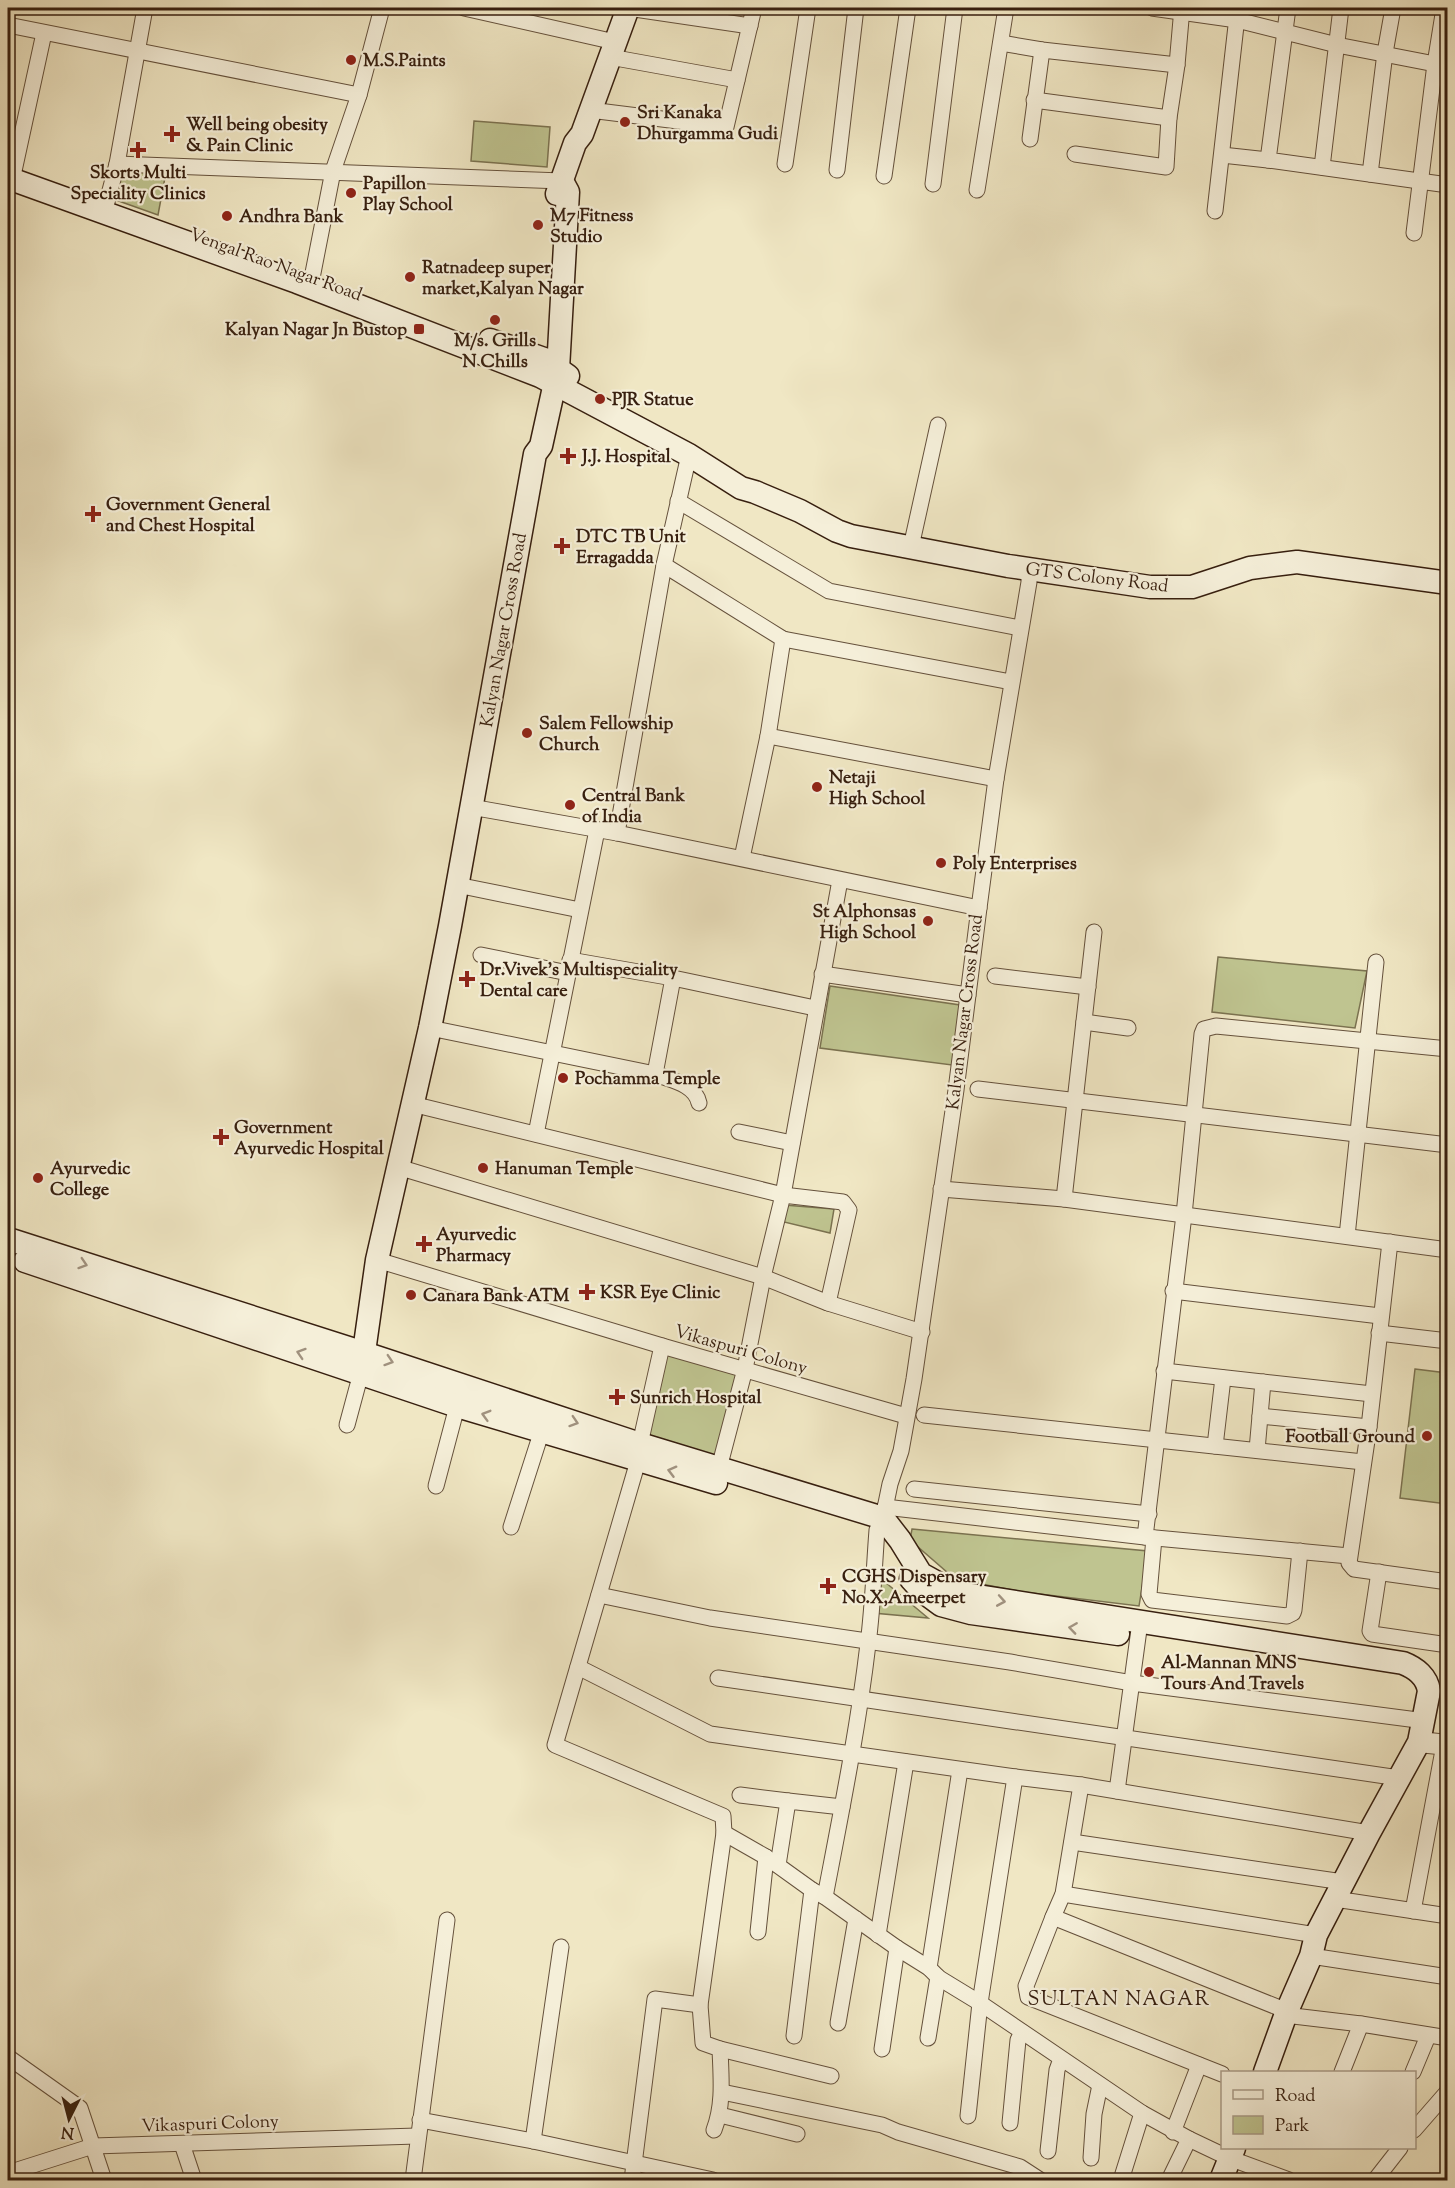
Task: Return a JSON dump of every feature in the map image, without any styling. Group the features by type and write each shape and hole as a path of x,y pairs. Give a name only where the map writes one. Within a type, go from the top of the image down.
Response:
{"main road":[{"path":"562,181 575,143 582,134 628,8"},
{"name":"Vengal Rao Nagar Road","path":"10,173 107,202 312,278 549,372"},
{"name":"Vengal Rao Nagar Road","path":"10,173 297,282 549,372"},
{"name":"Kalyan Nagar Cross Road","path":"362,1363 377,1260 430,1028 457,885 535,454 531,443 549,372 568,192 562,181"},
{"name":"GTS Colony Road","path":"549,372 741,488 800,511 851,536 1029,569 1150,587 1192,587 1250,568 1297,562 1448,583"},
{"name":"GTS Colony Road","path":"549,372 747,482 755,492"},
{"path":"8,1239 460,1396 639,1453 882,1518"},
{"path":"8,1255 362,1363"},
{"path":"639,1453 719,1468 882,1518"},
{"path":"882,1518 898,1558 910,1578 940,1605 991,1616 1139,1629 1390,1677 1422,1676 1428,1683 1429,1691 1422,1732 1339,1891 1286,2013 1266,2071"},
{"path":"1221,2181 1232,2153"}],"street":[{"path":"107,202 117,164 146,8"},
{"path":"312,278 333,171 359,95 382,8"},
{"path":"464,8 613,50 737,80"},
{"path":"628,8 750,26"},
{"path":"590,110 726,127 754,8"},
{"path":"785,164 808,8"},
{"path":"837,170 856,8"},
{"path":"884,176 908,8"},
{"path":"933,184 955,8"},
{"path":"977,190 1006,8"},
{"path":"1152,8 1238,14 1286,32 1441,67"},
{"path":"1268,159 1288,8"},
{"path":"1322,167 1341,8"},
{"path":"1370,174 1393,8"},
{"path":"1414,233 1441,67 1444,8"},
{"path":"1075,154 1166,167 1169,118 1182,10"},
{"path":"1215,211 1238,14"},
{"path":"8,25 359,95"},
{"path":"10,173 44,33"},
{"path":"1001,43 1042,50 1177,65"},
{"path":"1030,139 1042,50"},
{"path":"1034,100 1169,118"},
{"path":"1222,155 1268,159 1448,185"},
{"path":"117,164 562,181"},
{"path":"910,547 938,425"},
{"path":"617,833 664,565 689,455"},
{"path":"678,501 829,591 1020,628"},
{"path":"664,565 783,639 1011,682"},
{"path":"979,908 996,779 1029,582 1029,569"},
{"path":"742,858 768,736 783,639"},
{"path":"768,736 996,779"},
{"name":"Kalyan Nagar Cross Road","path":"471,807 617,833 979,908 922,1332 901,1451 882,1518 868,1642 842,1807 818,1894 794,2036"},
{"path":"536,1134 597,830"},
{"path":"719,1468 745,1369 763,1277 783,1196 815,1008 840,880"},
{"path":"457,885 580,910"},
{"path":"1064,1199 1094,932"},
{"path":"481,955 673,978 815,1008"},
{"path":"1347,1236 1376,962"},
{"path":"822,974 968,995"},
{"path":"995,976 1088,987"},
{"path":"655,1074 673,978"},
{"path":"1084,1022 1128,1029"},
{"path":"1300,1551 1294,1610 1287,1616 1152,1600 1149,1594 1149,1514 1195,1115 1201,1039 1204,1029 1210,1026 1448,1049"},
{"path":"430,1028 655,1074 686,1085 697,1094 699,1102"},
{"path":"978,1089 1448,1145"},
{"path":"412,1104 783,1196 843,1202 849,1210 828,1303"},
{"path":"739,1132 792,1143"},
{"path":"398,1167 763,1277 828,1303 922,1332"},
{"path":"941,1189 1064,1199 1448,1250"},
{"path":"1390,1242 1369,1427 1349,1556 1350,1565 1354,1569 1448,1582"},
{"path":"377,1260 662,1346"},
{"path":"1173,1291 1380,1316"},
{"path":"1379,1333 1448,1341"},
{"name":"Vikaspuri Colony","path":"724,1833 723,1816 555,1745 639,1453 662,1346 906,1416"},
{"path":"347,1425 362,1363"},
{"path":"1164,1371 1372,1394"},
{"path":"1215,1446 1223,1377"},
{"path":"1257,1450 1263,1382"},
{"path":"436,1486 460,1396"},
{"path":"924,1415 1364,1462"},
{"path":"1260,1416 1369,1427"},
{"path":"512,1527 545,1422"},
{"path":"914,1489 1149,1514"},
{"path":"882,1518 1150,1537 1349,1556"},
{"path":"1379,1572 1370,1630 1372,1634 1448,1645"},
{"path":"600,1594 710,1618 1010,1662 1422,1732 1446,1745 1413,1911"},
{"path":"1117,1791 1139,1629"},
{"path":"578,1667 710,1734 1081,1785 1369,1833"},
{"path":"717,1678 1399,1778"},
{"path":"878,1935 906,1762"},
{"path":"928,2038 960,1770"},
{"path":"968,2116 980,2003 1015,1777"},
{"path":"1081,1785 1063,1894 1026,1986 1028,1997 1221,2074"},
{"path":"740,1795 842,1807"},
{"path":"758,1932 772,1861 788,1801"},
{"path":"831,2076 703,2043 699,2006 724,1833 772,1861 1142,2113 1173,2132 1232,2153 1290,2181"},
{"path":"1072,1842 1339,1891 1413,1911 1448,1916"},
{"path":"1063,1894 1314,1946 1448,1977"},
{"path":"1053,1917 1286,2013 1448,2038"},
{"path":"838,2024 856,1919"},
{"path":"412,2181 447,1920"},
{"path":"533,2141 561,1947"},
{"path":"882,2049 897,1948"},
{"path":"632,2181 655,1999 699,2006"},
{"path":"1343,2071 1362,2025"},
{"path":"1010,2123 1018,2040 1022,2032"},
{"path":"1414,2071 1428,2036"},
{"path":"714,2130 720,2115 722,2092 720,2049"},
{"path":"8,2057 77,2105 82,2112 104,2181"},
{"path":"1048,2151 1057,2070 1061,2059"},
{"path":"1173,2132 1199,2065"},
{"path":"1091,2158 1094,2114 1100,2085"},
{"path":"1416,2128 1448,2091"},
{"path":"722,2092 882,2125 1040,2181"},
{"path":"1121,2181 1142,2113"},
{"path":"720,2115 796,2134"},
{"name":"Vikaspuri Colony","path":"8,2174 93,2146 182,2144 419,2128 533,2141 713,2181"},
{"path":"1169,2181 1189,2139"},
{"path":"182,2144 194,2181"},
{"path":"1375,2181 1399,2149"}],"green space":[{"path":"474,121 550,127 547,167 471,161"},
{"path":"120,171 166,172 158,215 113,199"},
{"path":"1218,957 1367,971 1355,1028 1212,1012"},
{"path":"830,986 960,1005 952,1065 820,1048"},
{"path":"784,1205 834,1209 830,1233 784,1222"},
{"path":"663,1349 743,1371 718,1461 644,1437"},
{"name":"Football Ground","path":"1415,1369 1447,1373 1447,1504 1400,1498"},
{"path":"912,1529 1148,1551 1139,1606 1023,1592 955,1579 910,1540"},
{"path":"879,1577 928,1618 873,1613"}],"place":[{"name":"M.S.Paints","path":"351,60"},
{"name":"Sri Kanaka Dhurgamma Gudi","path":"625,122"},
{"name":"Well being obesity & Pain Clinic","path":"172,134"},
{"name":"Skorts Multi Speciality Clinics","path":"138,150"},
{"name":"Papillon Play School","path":"351,193"},
{"name":"Andhra Bank","path":"227,216"},
{"name":"M7 Fitness Studio","path":"538,225"},
{"name":"Ratnadeep super market,Kalyan Nagar","path":"410,277"},
{"name":"M/s. Grills N Chills","path":"495,320"},
{"name":"Kalyan Nagar Jn Bustop","path":"419,329"},
{"name":"PJR Statue","path":"600,399"},
{"name":"J.J. Hospital","path":"568,456"},
{"name":"Government General and Chest Hospital","path":"93,514"},
{"name":"DTC TB Unit Erragadda","path":"562,546"},
{"name":"Salem Fellowship Church","path":"527,733"},
{"name":"Netaji High School","path":"817,787"},
{"name":"Central Bank of India","path":"570,805"},
{"name":"Poly Enterprises","path":"941,863"},
{"name":"St Alphonsas High School","path":"928,921"},
{"name":"Dr.Vivek's Multispeciality Dental care","path":"467,979"},
{"name":"Pochamma Temple","path":"563,1078"},
{"name":"Government Ayurvedic Hospital","path":"221,1137"},
{"name":"Hanuman Temple","path":"483,1168"},
{"name":"Ayurvedic College","path":"38,1178"},
{"name":"Ayurvedic Pharmacy","path":"424,1244"},
{"name":"KSR Eye Clinic","path":"587,1292"},
{"name":"Canara Bank ATM","path":"411,1295"},
{"name":"Sunrich Hospital","path":"617,1397"},
{"name":"Football Ground","path":"1427,1436"},
{"name":"CGHS Dispensary No.X,Ameerpet","path":"828,1586"},
{"name":"Al-Mannan MNS Tours And Travels","path":"1149,1672"}],"district":[{"name":"SULTAN NAGAR","path":"1119,1998"}]}
